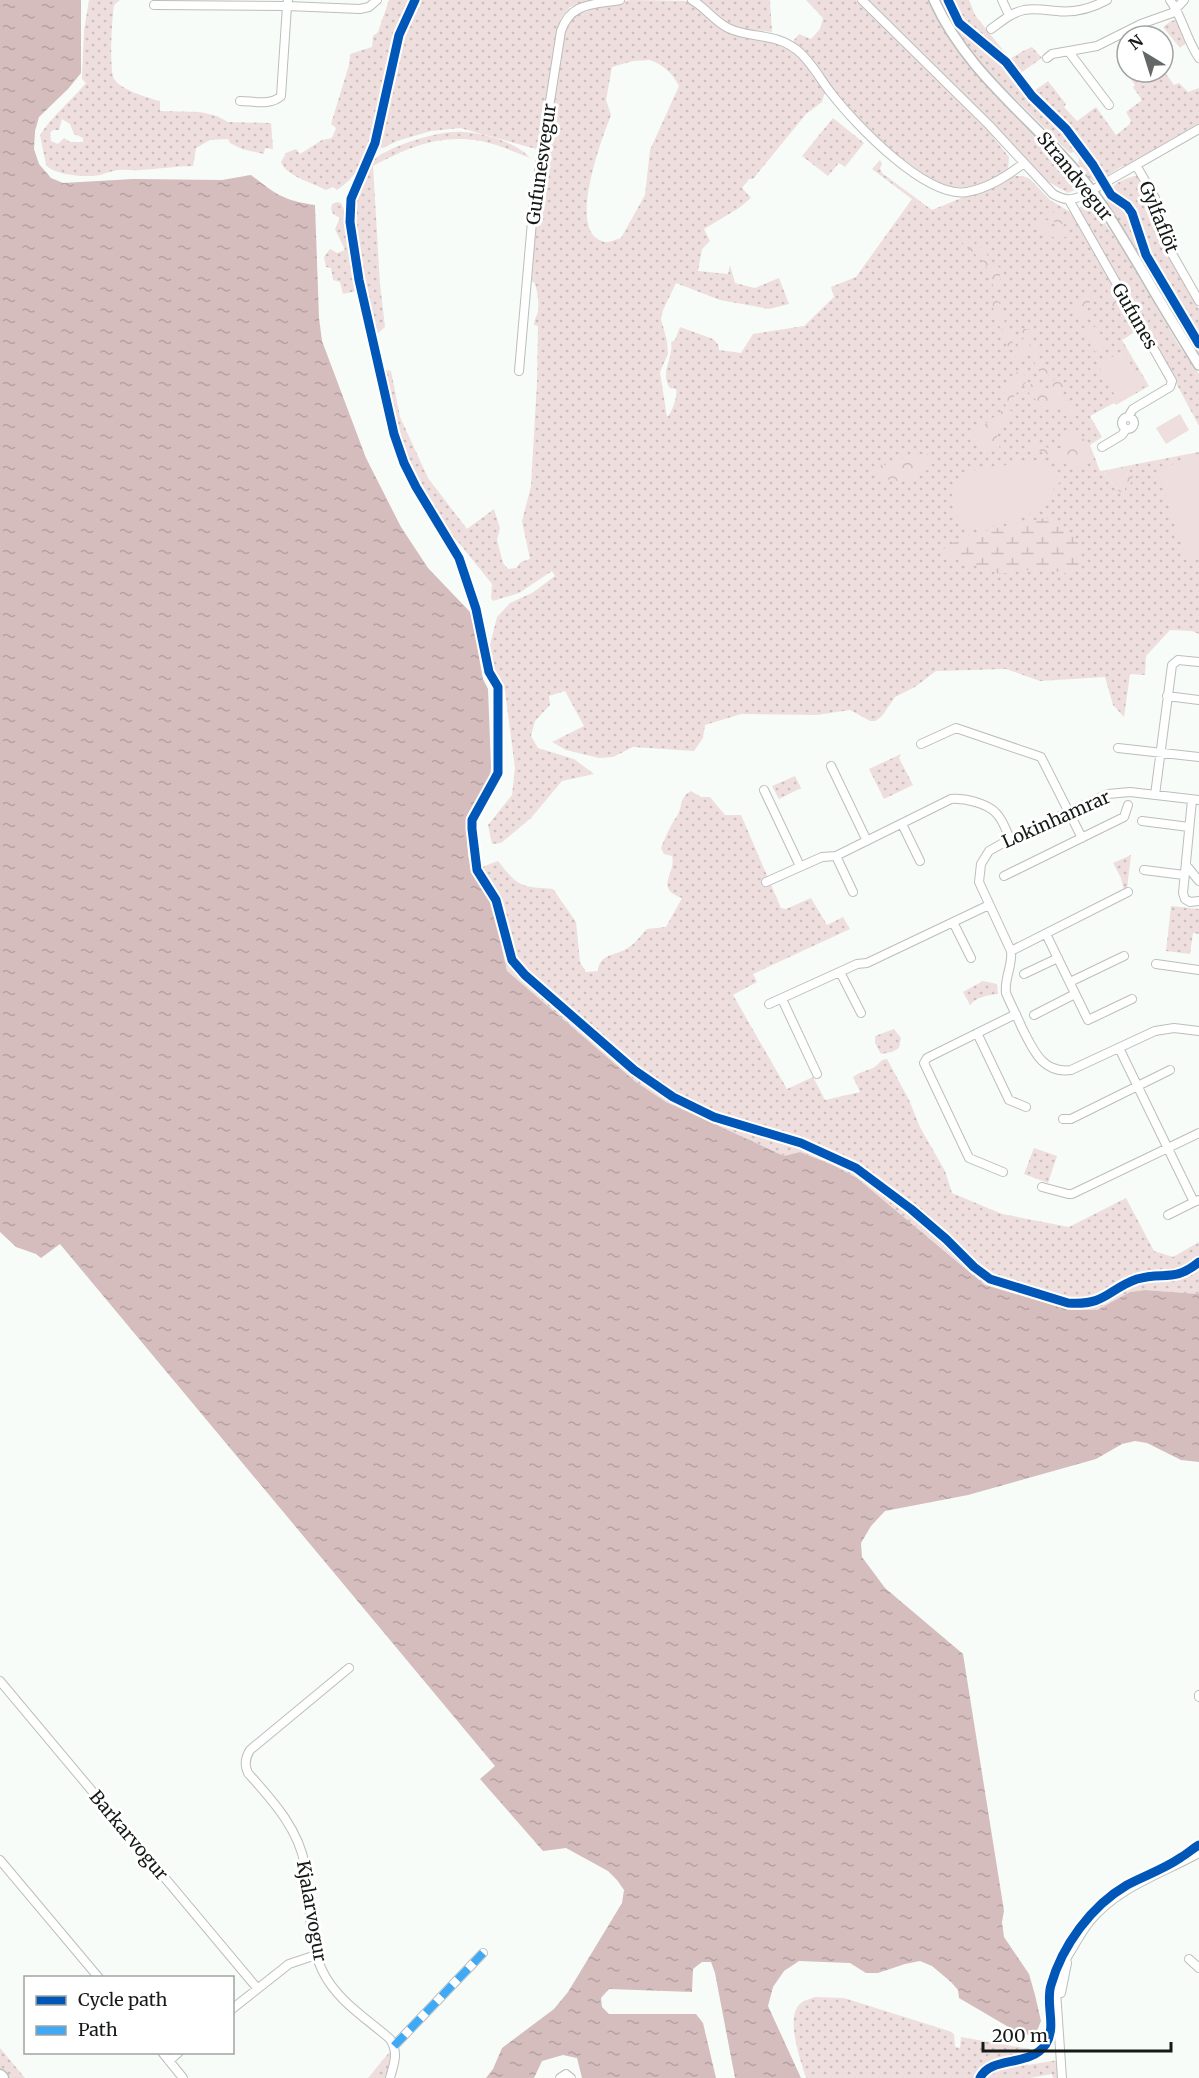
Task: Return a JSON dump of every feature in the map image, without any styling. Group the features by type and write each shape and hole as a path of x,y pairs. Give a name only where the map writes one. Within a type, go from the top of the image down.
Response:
{"main road":[{"name":"Strandvegur","path":"934,0 946,24 975,67 1050,141 1091,190 1116,227 1199,365"}],"street":[{"path":"154,5 287,3 360,9 369,7 377,0"},
{"name":"Gufunesvegur","path":"519,371 533,210 561,31 571,12 580,7 620,0"},
{"path":"692,0 726,27 741,33 778,39 796,50 831,94 866,132 888,153 924,181 943,190 966,192 1003,178 1024,163"},
{"path":"862,0 981,117 1053,194 1069,200 1199,129"},
{"path":"1002,0 1009,15"},
{"path":"1049,0 1049,10"},
{"path":"992,29 1009,15 1022,10 1065,12 1092,7 1107,0"},
{"path":"1170,0 1176,9 1188,42 1199,58"},
{"path":"1047,58 1052,54 1097,46 1142,24 1172,14 1184,0"},
{"path":"240,101 269,102 281,96 287,3"},
{"path":"1069,52 1109,105"},
{"name":"Gylfaflöt","path":"1136,165 1155,198 1167,245 1199,301"},
{"name":"Gufunes","path":"1069,200 1172,381 1170,387 1133,409 1128,417 1133,420 1130,429 1126,429 1122,435 1102,447"},
{"path":"1155,795 1172,665 1178,660 1199,662"},
{"path":"1167,696 1199,700"},
{"path":"921,744 956,728 1037,755 1045,762 1082,838"},
{"path":"1118,748 1199,757"},
{"path":"831,766 867,841"},
{"path":"764,790 800,866"},
{"name":"Lokinhamrar","path":"1011,951 979,882 981,864 989,851 1010,838 1068,811 1118,792 1196,800"},
{"path":"766,882 822,857 836,856 951,799 962,799 995,812 1010,838"},
{"path":"1196,800 1189,827 1183,893 1185,899 1190,902 1199,901"},
{"path":"1004,876 1124,817 1128,805"},
{"path":"1142,821 1189,827"},
{"path":"902,824 920,861"},
{"path":"836,856 853,892"},
{"path":"1186,865 1199,881"},
{"path":"1144,870 1184,875"},
{"path":"1128,892 1011,951 1012,956 1005,985 1035,1055 1050,1068 1071,1070 1155,1031 1174,1028 1199,1031"},
{"path":"769,1004 857,964 867,963 989,905"},
{"path":"953,922 971,958"},
{"path":"1047,934 1088,1020 1132,999"},
{"path":"1070,982 1124,956"},
{"path":"1024,974 1058,958"},
{"path":"1156,964 1199,970"},
{"path":"840,972 861,1013"},
{"path":"1034,1015 1075,994"},
{"path":"782,999 816,1074"},
{"path":"1003,1172 969,1158 924,1066 924,1061 1016,1014"},
{"path":"976,1033 1009,1100 1026,1107"},
{"path":"1119,1048 1197,1201 1168,1215"},
{"path":"1063,1119 1071,1119 1170,1070"},
{"path":"1042,1187 1072,1194 1199,1133"},
{"name":"Kjalarvogur","path":"349,1668 250,1750 245,1761 248,1773 286,1820 300,1846 305,1865 316,1955 322,1970 334,1989 390,2039 394,2046"},
{"name":"Barkarvogur","path":"0,1681 257,1988"},
{"path":"1062,2078 1058,2003 1072,1948 1090,1921 1110,1901 1128,1889 1199,1853"},
{"path":"0,1860 98,1976"},
{"path":"390,2078 396,2058 394,2046 483,1953"},
{"path":"234,2006 289,1964 316,1955"},
{"path":"1190,1959 1199,1968"},
{"path":"164,2054 183,2078"},
{"path":"169,2061 177,2054"},
{"path":"560,2078 566,2074 570,2078"}],"green space":[{"path":"89,0 120,0 114,5 111,43 112,74 117,83 135,93 160,101 160,111 200,112 217,116 228,122 271,123 273,149 265,148 264,154 242,149 230,143 228,139 210,140 196,148 193,166 118,170 87,176 71,175 50,168 46,165 40,135 86,83 82,79 84,30","holes":["62,119 70,124 74,134 83,138 83,142 70,142 64,138 58,144 51,141 50,133 53,130 59,130"]},
{"path":"389,0 411,0 392,43 378,123 372,143 364,161 352,177 337,190 333,187 326,190 294,175 281,162 286,153 296,149 300,154 322,140 332,138 336,128 331,124 349,65 350,54 372,47 373,36 378,32"},
{"path":"415,0 597,0 570,7 560,20 540,143 536,149 460,128 431,131 397,141 383,148 377,147 398,38"},
{"path":"631,0 686,1 700,8 724,31 786,46 808,67 825,92 822,102 806,114 753,179 749,179 742,188 751,198 704,229 710,241 702,249 698,271 728,274 730,265 735,283 755,288 779,278 789,304 769,309 720,300 676,283 661,319 668,354 660,372 667,417 674,404 676,389 670,388 666,371 671,354 671,342 675,340 680,327 713,339 718,344 719,350 741,353 753,334 804,326 834,297 831,287 856,277 912,199 872,169 880,160 882,173 932,210 1015,176 1023,176 1030,179 1050,200 1072,213 1077,220 1138,326 1135,332 1122,340 1149,386 1116,405 1114,403 1090,416 1102,437 1090,445 1100,471 1107,470 1105,474 1119,492 1125,486 1130,473 1126,466 1199,452 1199,634 1192,631 1170,630 1146,656 1145,675 1130,674 1124,717 1113,705 1105,677 1040,681 1006,669 936,671 915,687 895,697 882,716 875,721 870,721 850,710 817,715 741,714 705,725 703,738 694,751 633,747 613,757 599,758 566,750 552,742 584,726 565,691 549,696 550,705 535,721 531,736 538,748 574,759 594,774 562,781 531,818 501,843 492,844 488,825 512,795 515,768 505,691 494,670 490,645 497,617 510,603 532,593 555,576 552,571 519,593 493,601 491,598 492,584 427,508 414,484 389,423 361,290 343,294 340,282 333,280 331,268 326,267 324,257 330,249 337,253 345,250 335,229 340,218 333,214 331,209 332,204 337,202 341,203 344,210 356,180 378,156 422,138 453,132 483,135 515,146 530,158 487,142 451,139 412,148 373,166 385,327 376,335 383,369 391,371 400,417 428,478 467,529 494,509 500,528 497,540 503,563 508,569 516,568 521,562 530,559 522,521 531,486 537,382 538,326 534,325 534,321 538,311 538,300 534,282 532,282 534,224 564,34 571,17 580,10","holes":["650,60 667,70 679,86 650,150 645,195 621,238 607,242 594,236 588,223 587,206 595,163 611,115 606,100 612,67 633,61"]},
{"path":"698,0 770,0 772,32 736,28"},
{"path":"806,0 856,0 990,133 1009,157 1008,170 984,183 966,187 948,187 939,185 889,149 837,97 818,68 794,44 799,34 811,39 820,29 823,18"},
{"path":"865,0 933,0 954,40 1077,179 1075,190 1068,193 1047,181 982,113"},
{"path":"939,0 969,0 975,15 1010,59 1032,47 1042,58 1019,74 1034,91 1048,81 1066,104 1064,107 1077,121 1096,107 1116,135 1130,124 1131,121 1126,112 1142,100 1133,87 1134,84 1174,85 1179,83 1188,92 1199,88 1199,125 1143,159 1121,167 1100,180 1093,181 1085,175 1074,152 1070,153 1060,144 993,77 963,41"},
{"path":"1179,19 1186,43 1180,48 1175,42 1175,24 1167,24"},
{"path":"833,118 864,143 845,167 839,163 828,176 802,156"},
{"path":"1138,176 1143,184 1153,208 1161,243 1199,309 1199,357 1106,203 1111,188"},
{"path":"1090,204 1124,251 1178,344 1199,374 1199,426 1144,323 1079,215 1078,209 1081,206"},
{"path":"1052,212 1069,215 1077,224 1061,224 1045,217 1046,214"},
{"path":"1047,224 1054,230 1059,227 1068,233 1066,237 1052,237 1038,225"},
{"path":"962,234 984,249 988,258 1000,268 1000,288 994,288 985,263 958,239"},
{"path":"1109,284 1112,285 1126,315 1110,303 1107,294"},
{"path":"1083,293 1088,293 1091,299 1086,308 1087,318 1082,321 1076,315 1075,303"},
{"path":"994,298 1000,304 1003,312 1004,329 1013,336 1012,350 1004,342 1005,336 995,319 992,300"},
{"path":"1096,326 1107,345 1095,352 1085,333"},
{"path":"1029,329 1032,336 1029,347 1019,359 1016,358 1015,353 1018,349 1017,345 1024,338 1022,331"},
{"path":"1035,345 1039,349 1038,356 1050,380 1059,381 1063,385 1064,388 1061,391 1044,378 1035,364 1032,350"},
{"path":"1123,351 1144,386 1118,401 1098,365"},
{"path":"1017,372 1023,373 1028,380 1007,406 1002,402 1004,394 1009,381"},
{"path":"1031,384 1049,389 1063,397 1076,409 1074,414 1065,413 1063,402 1059,400 1056,406 1039,406 1026,390"},
{"path":"1005,408 1015,413 996,432 1000,450 985,448 973,436 974,433"},
{"path":"1180,414 1189,430 1166,444 1156,428"},
{"path":"1075,429 1089,449 1091,457 1080,466 1071,467 1028,445 1032,442 1057,451 1063,446 1063,436"},
{"path":"928,454 932,459 929,469 915,477 896,481 874,475 875,469 881,465 893,464 908,455"},
{"path":"1199,455 1199,555 1187,559 1157,470"},
{"path":"1036,460 1064,477 1035,512 987,528 971,528 954,515 952,494 964,472"},
{"path":"1126,466 1133,476 1130,485 1125,486 1125,491 1119,492 1105,474 1107,470"},
{"path":"1044,518 1055,521 1075,539 1081,554 1080,568 1068,574 1041,568 1000,574 945,555 943,550 952,543 976,533"},
{"path":"901,754 899,758 913,785 884,799 869,769"},
{"path":"795,776 801,788 779,799 772,786"},
{"path":"691,791 701,797 710,797 725,815 741,815 781,908 786,909 811,898 827,925 843,917 850,929 753,974 757,982 733,995 787,1089 813,1077 825,1100 860,1092 853,1077 887,1059 909,1100 920,1127 945,1171 952,1193 1002,1214 1069,1227 1126,1198 1154,1251 1173,1257 1199,1242 1199,1294 1145,1290 1130,1292 1097,1310 1070,1310 985,1285 857,1178 833,1165 800,1152 784,1156 666,1102 636,1082 507,971 491,899 471,871 498,861 521,884 553,889 576,922 580,962 586,972 598,971 604,958 629,947 647,929 666,927 682,898 669,890 667,885 672,868 672,856 664,854 661,848 679,813 683,799"},
{"path":"1131,855 1127,889 1124,890 1113,863"},
{"path":"1171,906 1199,909 1199,934 1193,933 1190,954 1166,951"},
{"path":"983,981 997,984 998,994 979,998 970,1005 963,992"},
{"path":"894,1029 901,1038 899,1048 881,1054 875,1043 875,1036"},
{"path":"1034,1148 1057,1156 1048,1183 1024,1174"},
{"path":"815,1997 844,1998 949,2031 954,2034 955,2047 960,2048 961,2037 1030,2049 986,2066 987,2071 1026,2060 1028,2065 1058,2060 1060,2078 1053,2078 1052,2074 1030,2078 806,2078 795,2039 794,2018 796,2009 801,2003"},
{"path":"0,2048 25,2078 7,2078 0,2070"},
{"path":"392,2049 393,2056 387,2078 368,2078"}],"water":[{"path":"0,0 81,0 81,73 39,117 35,131 34,149 39,164 51,178 63,183 133,179 222,180 251,175 280,196 315,205 319,318 322,341 366,458 401,527 428,568 471,613 483,679 488,689 491,767 490,778 468,814 466,822 468,854 471,871 491,899 507,971 636,1082 666,1102 784,1156 800,1152 833,1165 857,1178 985,1285 1070,1310 1097,1310 1130,1292 1145,1290 1199,1294 1199,1462 1181,1460 1147,1443 1135,1441 1122,1444 1096,1459 968,1495 885,1511 871,1526 861,1543 862,1557 885,1588 963,1654 1004,1911 1002,1922 1004,1937 1029,1974 1041,2021 1037,2031 1029,2035 1017,2032 959,1998 958,1990 951,1982 932,1966 920,1961 878,1973 866,1973 850,1963 799,1961 784,1971 773,1987 768,2006 801,2078 735,2078 715,1973 711,1962 702,1962 693,1969 692,1992 609,1989 601,1998 602,2007 609,2014 696,2014 703,2023 716,2078 582,2078 577,2058 563,2055 542,2061 534,2078 486,2078 493,2069 502,2048 554,2009 568,1992 622,1903 624,1890 608,1871 566,1848 543,1851 480,1779 495,1766 60,1244 41,1258 16,1247 0,1232"}],"marked path":[{"path":"394,2046 483,1953"}],"cycle path":[{"path":"415,0 399,35 375,143 351,199 350,222 359,280 394,434 404,463 416,487 459,558 476,609 489,672 498,687 498,773 472,820 472,829 477,870 496,900 512,960 525,975 634,1070 673,1097 714,1117 801,1143 856,1168 911,1209 990,1279 1068,1303 1081,1303 1099,1299 1137,1279 1175,1274 1199,1262"},
{"path":"948,0 959,23 1006,62 1032,96 1066,129 1093,165 1111,195 1127,206 1132,213 1146,255 1199,344"},
{"path":"980,2078 993,2066 1030,2056 1046,2044 1051,2030 1049,2000 1056,1970 1070,1942 1101,1904 1127,1885 1167,1866 1199,1845"}]}
